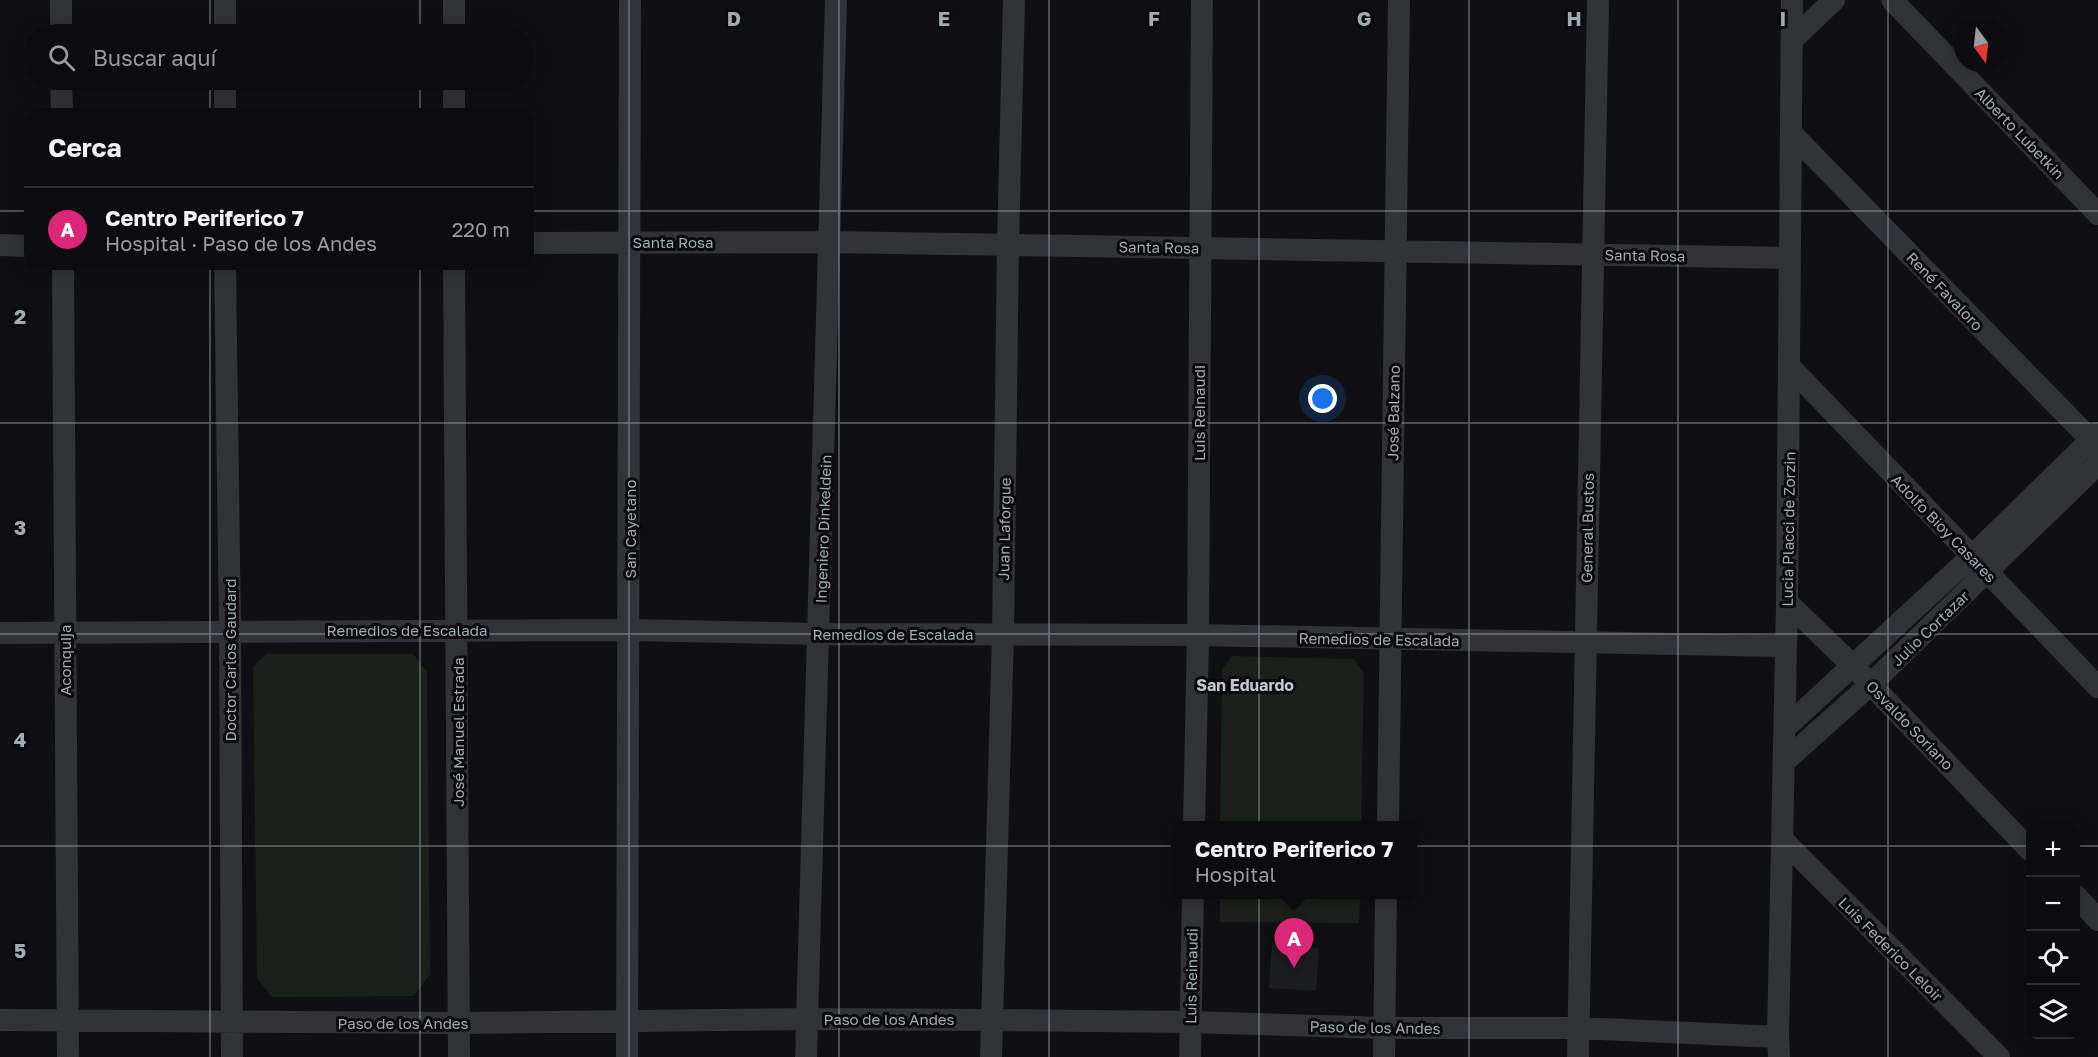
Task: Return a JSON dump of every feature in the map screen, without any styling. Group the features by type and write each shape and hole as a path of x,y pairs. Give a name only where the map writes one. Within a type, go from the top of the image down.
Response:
{"street":[{"path":"61,0 61,24"},
{"path":"225,0 225,24"},
{"path":"454,0 454,24"},
{"name":"San Cayetano","path":"627,1057 630,0"},
{"name":"Ingeniero Dinkeldein","path":"806,1057 820,634 836,0"},
{"name":"Juan Laforgue","path":"991,1057 1003,634 1014,0"},
{"name":"Luis Reinaudi","path":"1194,821 1198,635 1202,0"},
{"name":"José Balzano","path":"1388,821 1399,0"},
{"name":"General Bustos","path":"1578,1057 1598,0"},
{"name":"Lucia Placci de Zorzin","path":"1778,1047 1791,368 1792,0"},
{"path":"1792,40 1834,0"},
{"name":"Alberto Lubetkin","path":"1892,0 2098,214"},
{"path":"62,90 62,108"},
{"path":"225,90 225,108"},
{"path":"454,90 454,108"},
{"name":"René Favaloro","path":"1792,134 2096,440"},
{"name":"Santa Rosa","path":"534,243 1008,244 1790,258"},
{"path":"0,246 24,246"},
{"name":"Aconquija","path":"63,270 68,1057"},
{"name":"Doctor Carlos Gaudard","path":"225,270 231,631 232,1057"},
{"name":"José Manuel Estrada","path":"454,270 459,1057"},
{"name":"Adolfo Bioy Casares","path":"1791,368 2098,687"},
{"name":"Julio Cortazar","path":"1785,728 2096,440"},
{"name":"Julio Cortazar","path":"1784,762 1871,684 1988,573 2098,464"},
{"name":"Osvaldo Soriano","path":"1787,602 1871,684 2026,845"},
{"name":"Remedios de Escalada","path":"0,633 630,630 820,634 1198,635 1786,646"},
{"name":"Luis Federico Leloir","path":"1783,840 1999,1057"},
{"name":"Luis Reinaudi","path":"1190,1057 1193,899"},
{"path":"1384,1057 1386,899"},
{"path":"2080,900 2098,920"},
{"name":"Paso de los Andes","path":"0,1020 458,1023 807,1019 1191,1022 1384,1028 1578,1028 1778,1047"}],"shaded area":[{"path":"266,654 413,654 427,672 430,974 414,996 272,997 257,978 253,667"},
{"path":"1232,656 1354,659 1364,674 1361,821 1220,821 1222,669"},
{"path":"1220,899 1360,899 1359,923 1220,922"},
{"path":"1272,945 1319,948 1316,991 1269,988"}],"place":[{"name":"Centro Periferico 7","path":"1294,968"}],"district":[{"name":"San Eduardo","path":"1245,685"}]}
